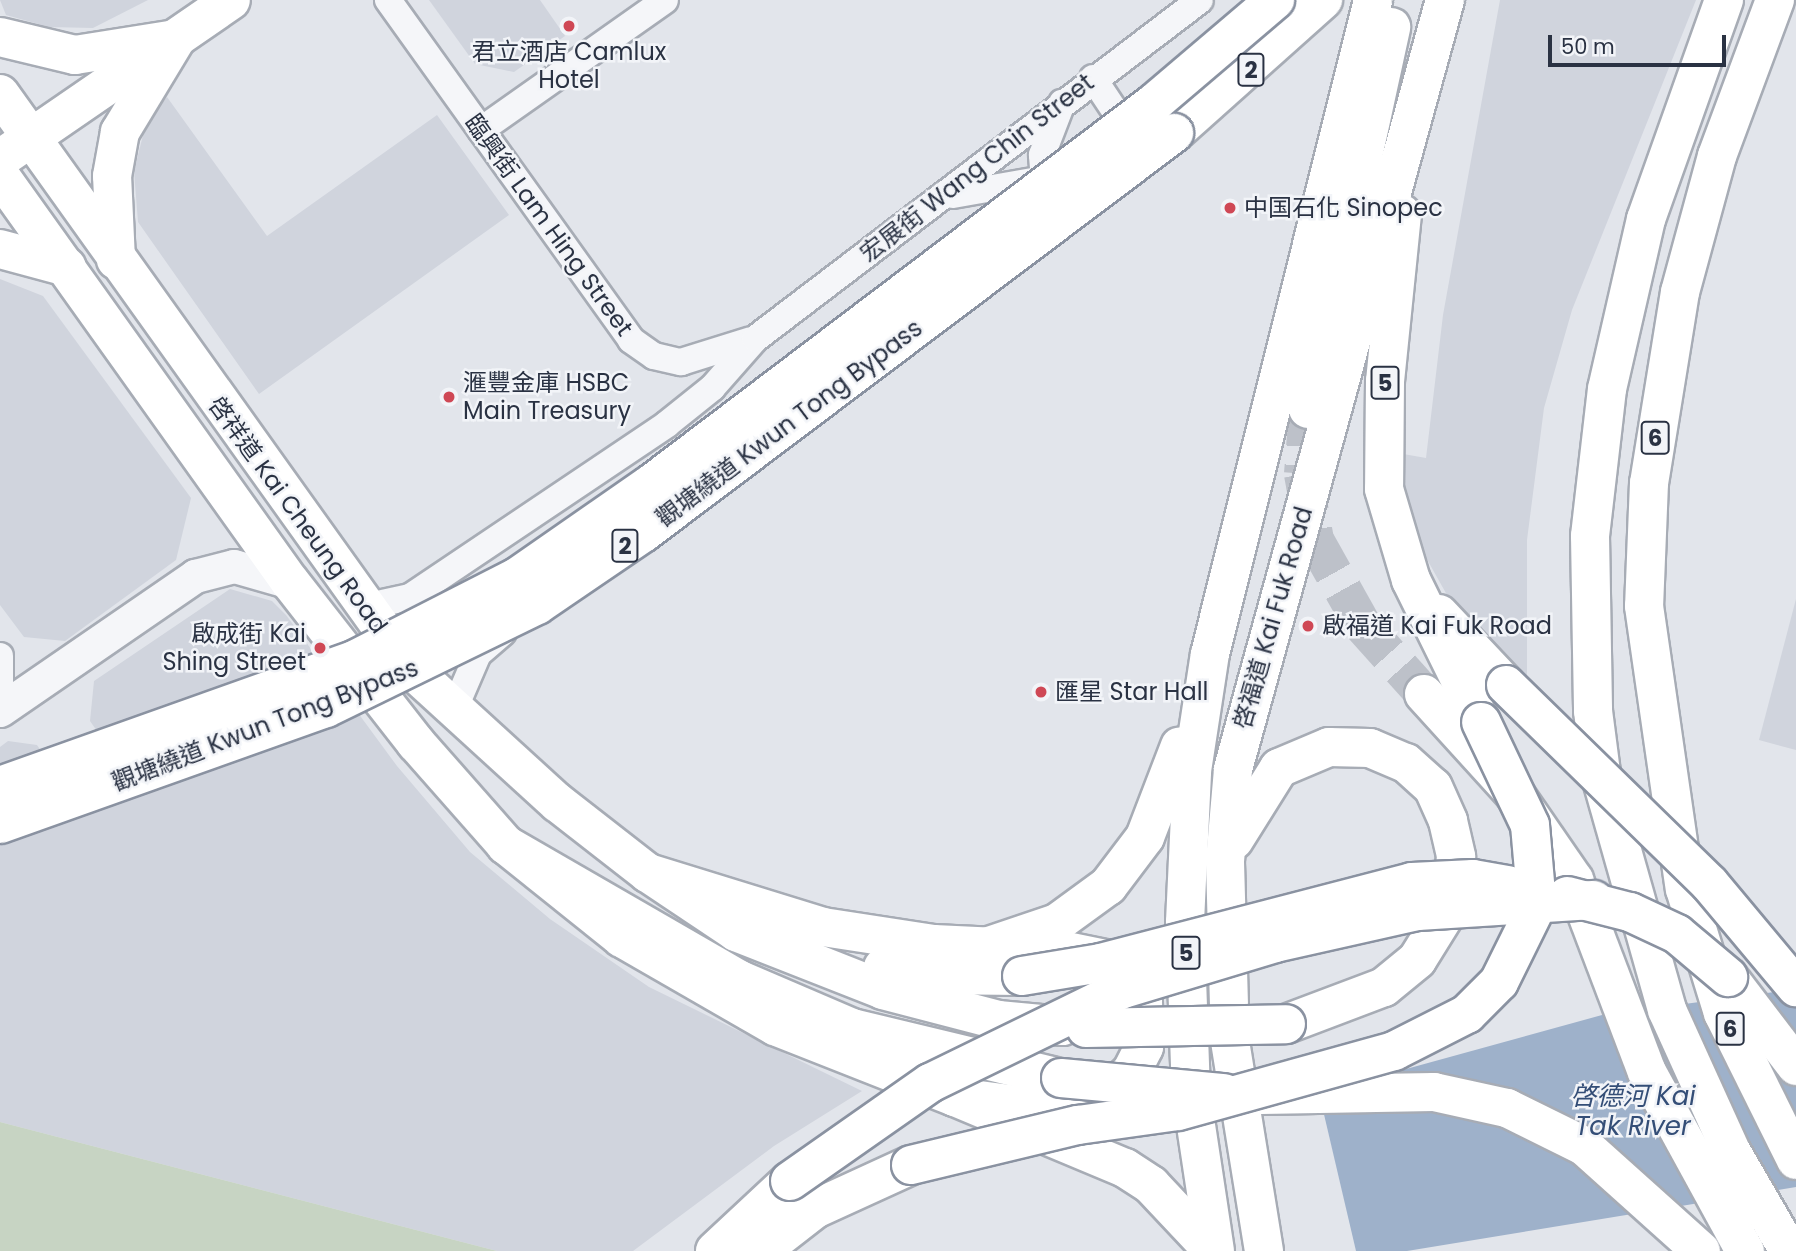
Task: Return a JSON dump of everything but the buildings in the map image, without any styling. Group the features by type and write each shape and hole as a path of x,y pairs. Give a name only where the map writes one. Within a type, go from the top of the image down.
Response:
{"main road":[{"path":"15,148 231,0"},
{"name":"觀塘繞道 Kwun Tong Bypass","path":"0,786 356,659 517,577 651,484 1154,103 1275,0"},
{"name":"觀塘繞道 Kwun Tong Bypass","path":"0,824 326,708 537,605 643,533 1174,133 1323,0"},
{"name":"啓福道 Kai Fuk Road","path":"1214,1251 1191,1093 1185,922 1192,771 1210,654 1373,0"},
{"path":"1308,409 1379,105 1392,0"},
{"name":"啓福道 Kai Fuk Road","path":"1264,1251 1234,1077 1224,862 1239,738 1370,261 1410,142 1444,0"},
{"name":"6","path":"1724,0 1646,219 1625,299 1590,536 1593,710 1602,780 1633,898 1695,1079 1789,1251"},
{"name":"6","path":"1775,0 1717,156 1681,292 1649,483 1644,606 1685,889 1723,1013 1796,1160"},
{"path":"0,37 75,55 176,39"},
{"path":"116,260 112,176 120,132 176,39"},
{"name":"啓祥道 Kai Cheung Road","path":"0,94 15,148 116,260 411,669 453,712 648,873 823,927 986,947 1079,951 1106,959 1137,989 1146,1017 1144,1047 1118,1086 1063,1111 955,1097"},
{"name":"5","path":"1410,142 1385,381 1384,489 1411,580"},
{"name":"啓祥道 Kai Cheung Road","path":"0,176 290,582 506,845 622,938 724,999 1125,1168 1151,1185 1214,1251"},
{"path":"0,249 67,267"},
{"path":"1411,580 1506,685 1709,883 1796,986"},
{"path":"761,1251 815,1209 911,1164 1078,1125 1178,1111 1224,1093 1394,1051 1466,1014 1499,982 1537,905 1536,863 1530,825 1411,580"},
{"path":"986,947 1076,912 1135,854 1167,788 1210,654"},
{"path":"1424,694 1514,793 1584,890 1647,1072 1745,1251"},
{"path":"648,873 736,932 884,990 998,1020 1086,1028 1286,1024 1384,987 1428,945 1453,890 1456,857 1442,803 1421,774 1389,754 1349,746 1310,751 1268,780 1224,862"},
{"path":"506,845 740,980 852,1028 1061,1078 1224,1093 1434,1092 1507,1108 1584,1146 1701,1251"},
{"path":"798,955 927,975 1022,976 1101,963 1412,882 1473,879 1584,890 1677,934 1707,957 1751,1002 1796,1066"},
{"path":"715,1251 790,1181 930,1083 998,1044 1123,989 1386,916 1584,890"}],"street":[{"name":"臨興街 Lam Hing Street","path":"388,0 642,350 667,360 695,361 755,339"},
{"path":"481,130 665,0"},
{"name":"宏展街 Wang Chin Street","path":"755,339 1093,78 1200,0"},
{"path":"1093,78 1123,123 1143,122 1248,43 1275,0"},
{"path":"453,712 478,654 496,636 603,571 997,272 1071,219 1044,179 1042,155 1063,101"},
{"path":"938,200 997,183 1044,179"},
{"path":"938,200 973,209 997,272"},
{"path":"364,607 410,597 537,514 712,388 755,339"},
{"path":"537,514 525,537 532,552 603,571"},
{"path":"0,710 195,576 233,566 290,582"},
{"path":"0,656 0,684"}],"shaded area":[{"path":"0,0 148,0 93,28 49,27 6,15"},
{"path":"429,0 540,0 565,36 514,72 475,64"},
{"path":"1500,0 1696,0 1572,310 1544,408 1527,540 1527,675 1476,637 1456,611 1406,522 1392,452 1426,458 1443,315"},
{"path":"167,97 267,236 437,115 509,215 259,394 138,222 134,171 146,123"},
{"path":"0,279 43,296 191,498 176,560 65,641 24,637 0,605"},
{"path":"230,589 272,601 286,615 397,766 470,852 550,919 649,987 862,1091 774,1146 633,1251 497,1251 0,1122 0,747 8,741 37,745 52,767 99,734 90,721 94,681"},
{"path":"1796,599 1796,750 1759,740"}],"green space":[{"path":"0,1122 497,1251 0,1251"}],"water":[{"name":"啓德河 Kai Tak River","path":"1796,989 1796,1187 1407,1251 1356,1251 1319,1093 1602,1015"}],"tunnel":[{"path":"1308,409 1303,474 1315,540 1363,626 1424,694"}],"place":[{"name":"君立酒店 Camlux Hotel","path":"569,26"},
{"name":"中国石化 Sinopec","path":"1230,208"},
{"name":"滙豐金庫 HSBC Main Treasury","path":"449,397"},
{"name":"啟福道 Kai Fuk Road","path":"1308,626"},
{"name":"啟成街 Kai Shing Street","path":"320,648"},
{"name":"匯星 Star Hall","path":"1041,692"}]}
